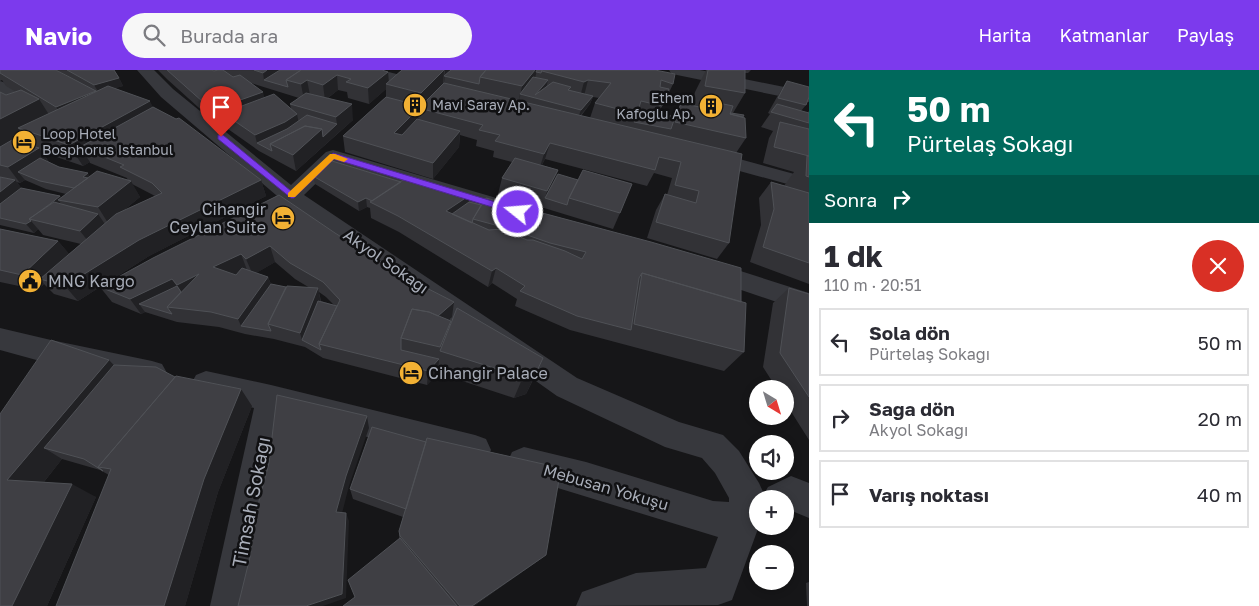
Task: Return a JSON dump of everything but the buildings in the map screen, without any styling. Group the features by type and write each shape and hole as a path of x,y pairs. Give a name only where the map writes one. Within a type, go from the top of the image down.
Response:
{"street":[{"name":"Akyol Sokağı","path":"145,70 167,93 291,196 567,387 676,436 712,446 727,462 747,495 749,504"},
{"path":"362,70 446,91"},
{"path":"677,70 809,97"},
{"path":"767,88 776,70"},
{"path":"0,86 17,79"},
{"path":"0,86 57,122"},
{"path":"688,151 809,184"},
{"path":"291,196 333,156 538,218"},
{"path":"689,264 809,302"},
{"name":"Mebusan Yokuşu","path":"0,339 44,364 271,398 586,480 713,519 731,520 749,513"},
{"name":"Timsah Sokağı","path":"230,606 271,398"},
{"path":"794,495 809,501"},
{"path":"596,606 636,592 718,586 749,516"}],"slow traffic":[{"path":"292,195 333,156 344,159"}],"place":[{"name":"Mavi Saray Ap.","path":"415,105"},
{"name":"Ethem Kafoğlu Ap.","path":"711,106"},
{"name":"Loop Hotel Bosphorus Istanbul","path":"24,142"},
{"name":"Cihangir Ceylan Suite","path":"283,218"},
{"name":"MNG Kargo","path":"30,281"},
{"name":"Cihangir Palace","path":"411,373"}],"route":[{"path":"221,137 291,196 333,156 518,212"}]}
